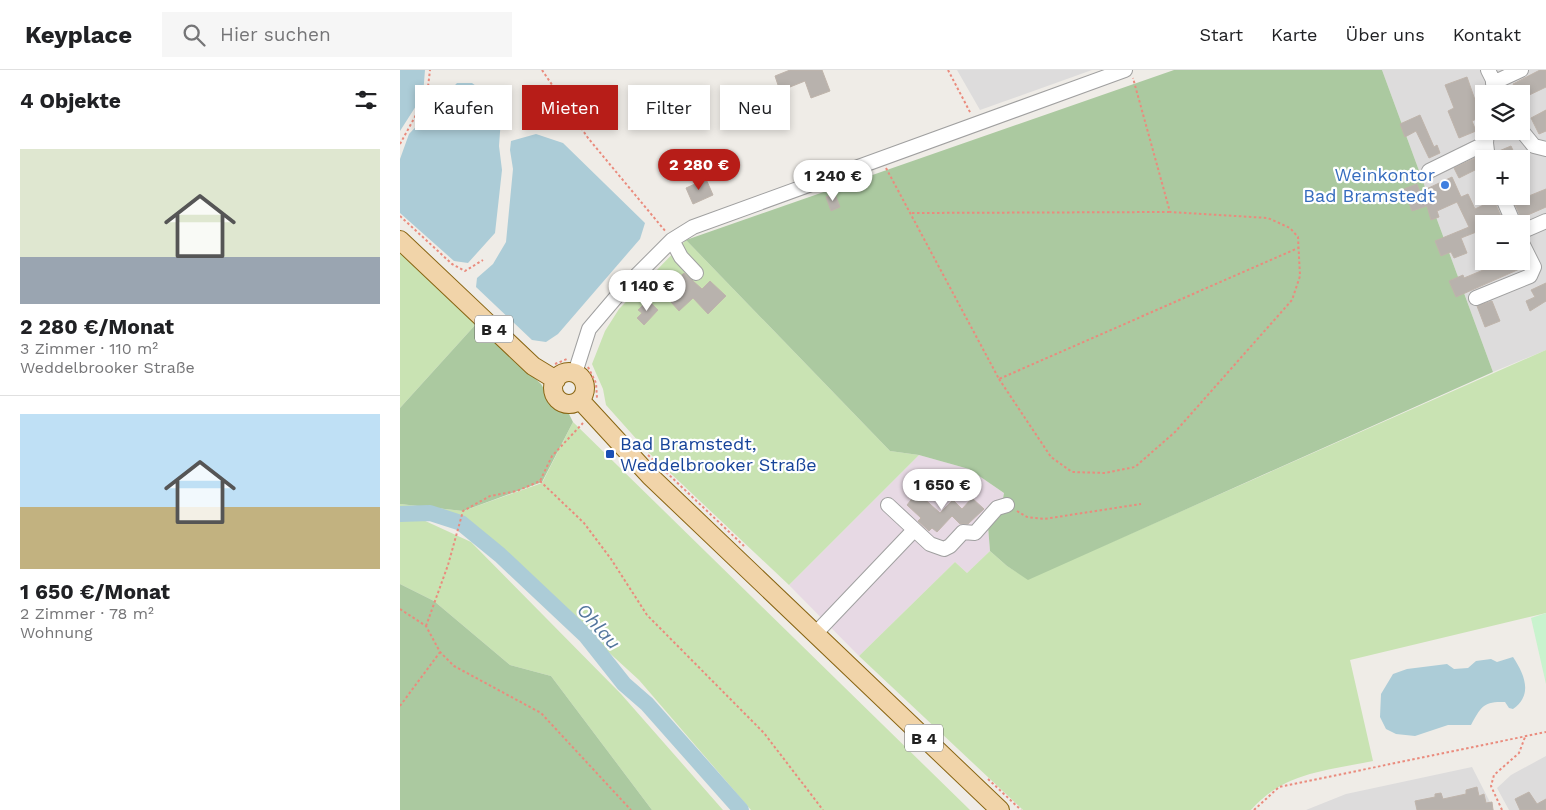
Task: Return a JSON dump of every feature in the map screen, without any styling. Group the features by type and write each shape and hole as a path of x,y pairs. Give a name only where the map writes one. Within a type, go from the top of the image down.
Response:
{"main road":[{"name":"B 4","path":"400,240 533,366 556,380"},
{"path":"575,373 581,377 585,386 580,400 571,404 561,402 554,390 556,380 563,374 575,373"},
{"name":"B 4","path":"580,400 650,476 1000,810"}],"street":[{"path":"575,373 589,329 623,289 672,240 693,227 1125,70"},
{"path":"1494,85 1521,70"},
{"path":"1429,171 1481,140"},
{"path":"1529,140 1534,146 1546,149"},
{"path":"1530,228 1546,221"},
{"path":"672,240 681,257 696,273"},
{"path":"1476,298 1530,276 1534,268 1530,260"},
{"path":"888,505 930,544 937,549 944,549 950,546 963,532 975,533 997,508 1007,505"},
{"path":"815,634 914,530"}],"path":[{"path":"400,144 427,95 430,70"},
{"path":"542,70 588,138 672,240"},
{"path":"948,70 976,125"},
{"path":"1131,70 1170,212"},
{"path":"881,159 912,213 999,378 1052,457 1072,472 1105,473 1135,467 1175,432 1292,300 1300,276 1298,237 1290,228 1268,218 1170,212 912,213"},
{"path":"400,216 458,267 465,270 483,260"},
{"path":"999,378 1298,248"},
{"path":"426,626 448,565 455,533 463,511 490,496 517,491 540,481 552,456 593,412"},
{"path":"540,481 584,523 611,559 648,615 764,733 823,810"},
{"path":"1007,505 1026,517 1044,519 1141,504"},
{"path":"400,609 426,626 440,652 454,666 541,713 631,810"},
{"path":"400,706 440,652"},
{"path":"1254,810 1279,787 1546,732"},
{"path":"1502,810 1491,786 1494,775 1519,753 1525,736"}],"shaded area":[{"path":"957,70 1092,70 980,110"},
{"path":"1382,70 1546,70 1546,350 1493,372"},
{"path":"919,455 969,469 1004,493 1001,510 988,526 990,551 967,573 955,562 859,656 789,585"},
{"path":"1546,756 1546,810 1509,810 1497,788 1511,775"},
{"path":"1472,767 1494,810 1306,810 1346,794"}],"green space":[{"path":"1174,70 1382,70 1493,372 1028,580 1007,566 990,551 988,526 1001,510 1004,493 969,469 919,455 890,451 686,240"},
{"path":"686,240 890,451 919,455 789,585 648,452 606,405 603,389 592,364 605,331 619,309"},
{"path":"400,249 477,323 400,408"},
{"path":"477,323 541,384 551,401 569,414 573,422 542,482 463,511 400,504 400,408"},
{"path":"1546,350 1546,613 1350,660 1373,761 1322,771 1292,780 1264,797 1251,810 1023,810 859,656 955,562 967,573 990,551 1007,566 1028,579"},
{"path":"573,422 970,810 751,810 639,680 483,537 429,508 400,509 400,504 463,511 542,483"},
{"path":"400,519 421,519 471,542 621,694 723,810 652,810 551,676 510,665 434,601 400,584"},
{"path":"400,584 434,601 510,665 551,676 652,810 400,810"},
{"path":"1546,613 1546,684 1531,618"}],"water":[{"path":"400,70 425,70 424,85 415,85 415,108 400,131"},
{"path":"457,83 472,83 475,85 455,85"},
{"path":"415,128 415,130 500,130 499,146 502,170 495,233 468,263 454,261 400,213 400,159 409,134"},
{"path":"536,134 563,143 645,223 640,239 558,334 546,342 532,340 476,287 477,278 493,264 506,242 513,169 510,150 511,141"},
{"path":"1513,657 1524,678 1525,691 1523,698 1513,709 1509,708 1505,702 1487,704 1480,710 1471,725 1448,725 1415,736 1396,734 1386,729 1380,717 1381,694 1393,674 1407,669 1447,664 1454,669 1468,668 1476,661 1491,659 1497,662"}],"building":[{"path":"790,70 822,70 830,91 811,98 805,81 790,87 790,85 778,85 775,76"},
{"path":"1540,70 1546,70 1546,87 1530,95 1530,85 1513,84"},
{"path":"1467,77 1475,100 1475,120 1472,121 1475,131 1459,138 1448,111 1454,108 1445,85"},
{"path":"1546,110 1546,131 1539,134 1531,118"},
{"path":"1420,115 1434,147 1437,145 1440,153 1429,158 1416,131 1405,137 1400,124"},
{"path":"1511,146 1513,150 1501,150"},
{"path":"1475,158 1475,170 1459,178 1454,168"},
{"path":"1452,177 1461,197 1468,194 1475,209 1483,205 1496,205 1500,215 1475,215 1475,233 1461,238 1467,253 1454,258 1451,252 1441,256 1435,241 1469,227 1457,202 1437,211 1439,217 1431,220 1427,206 1412,211 1404,189 1417,184 1420,192"},
{"path":"706,179 713,195 693,204 686,188"},
{"path":"1546,189 1546,207 1528,215 1520,215 1515,205 1530,205 1530,196"},
{"path":"835,194 840,207 831,211 826,197"},
{"path":"1483,270 1517,270 1456,297 1449,281 1463,275 1464,278"},
{"path":"684,273 702,289 710,281 726,296 708,314 693,298 679,311 671,302 681,293 672,284"},
{"path":"1546,283 1546,301 1530,311 1526,301 1535,297 1531,290"},
{"path":"648,300 658,310 644,325 637,318 642,313 638,310"},
{"path":"1492,301 1500,321 1485,327 1477,306"},
{"path":"931,484 930,493 920,495 940,513 953,500 962,509 972,498 984,509 968,524 960,524 952,516 937,532 932,528 929,531 918,521 921,518 907,505 922,486"},
{"path":"1477,787 1479,796 1484,794 1486,803 1492,802 1493,810 1417,810 1415,801 1435,797 1435,794 1441,793 1443,799 1466,794 1466,790"},
{"path":"1529,792 1537,804 1546,799 1546,810 1520,810 1515,799"}],"waterway":[{"name":"Ohlau","path":"400,514 430,513 461,523 500,555 586,636 624,684 647,704 741,810"}],"place":[{"name":"Weinkontor Bad Bramstedt","path":"1445,185"},
{"name":"Bad Bramstedt, Weddelbrooker Straße","path":"610,454"}]}
